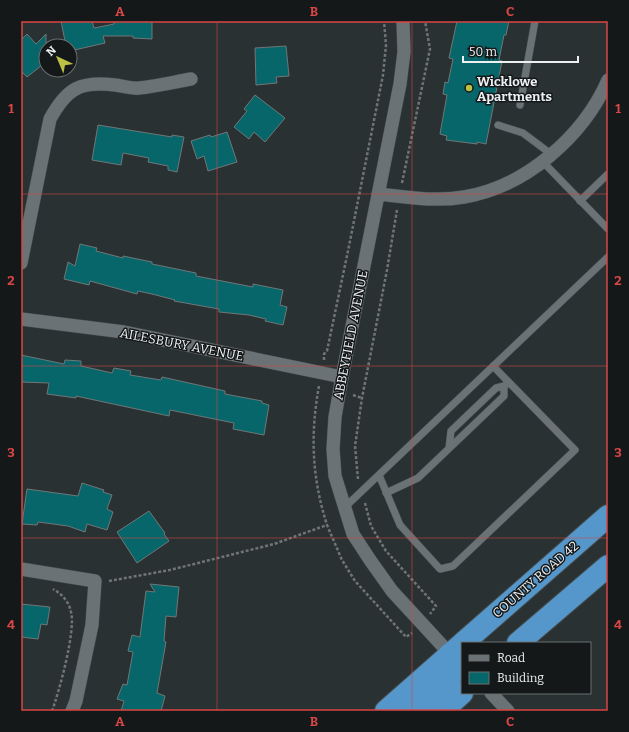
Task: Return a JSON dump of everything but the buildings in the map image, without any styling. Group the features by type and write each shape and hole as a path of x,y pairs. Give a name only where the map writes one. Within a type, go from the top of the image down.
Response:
{"highway":[{"name":"COUNTY ROAD 42","path":"464,642 608,516"},
{"path":"519,642 608,566"},
{"name":"COUNTY ROAD 42","path":"409,703 458,647"},
{"path":"442,711 461,694"},
{"path":"386,711 409,703"}],"street":[{"name":"ABBEYFIELD AVENUE","path":"403,21 404,52 400,84 335,417 333,449 335,476 353,534 392,591 423,625 458,647"},
{"path":"21,263 50,119 59,104 71,92 86,84 138,88 191,79"},
{"path":"378,194 432,199 464,197 493,189 524,175 547,158 580,126 596,105 608,80"},
{"name":"AILESBURY AVENUE","path":"21,319 124,332 342,377"},
{"path":"21,569 95,581 92,625 76,701 72,711"},
{"path":"491,694 508,711"}],"lane":[{"path":"520,105 535,21"},
{"path":"498,125 523,133 547,158 580,200 608,229"},
{"path":"580,200 608,174"},
{"path":"344,508 608,257"},
{"path":"379,475 400,525 440,569 453,566 575,450 506,384 493,366"},
{"path":"386,493 418,478 504,396 506,384"},
{"path":"449,448 451,432 496,388 506,384"}],"path":[{"path":"327,525 321,506 313,458 315,415 324,354 327,351 350,244 383,75 386,45 384,21"},
{"path":"49,588 58,592 64,598 70,608 73,618 63,676 52,711"}],"place":[{"name":"Wicklowe Apartments","path":"469,88"}]}
